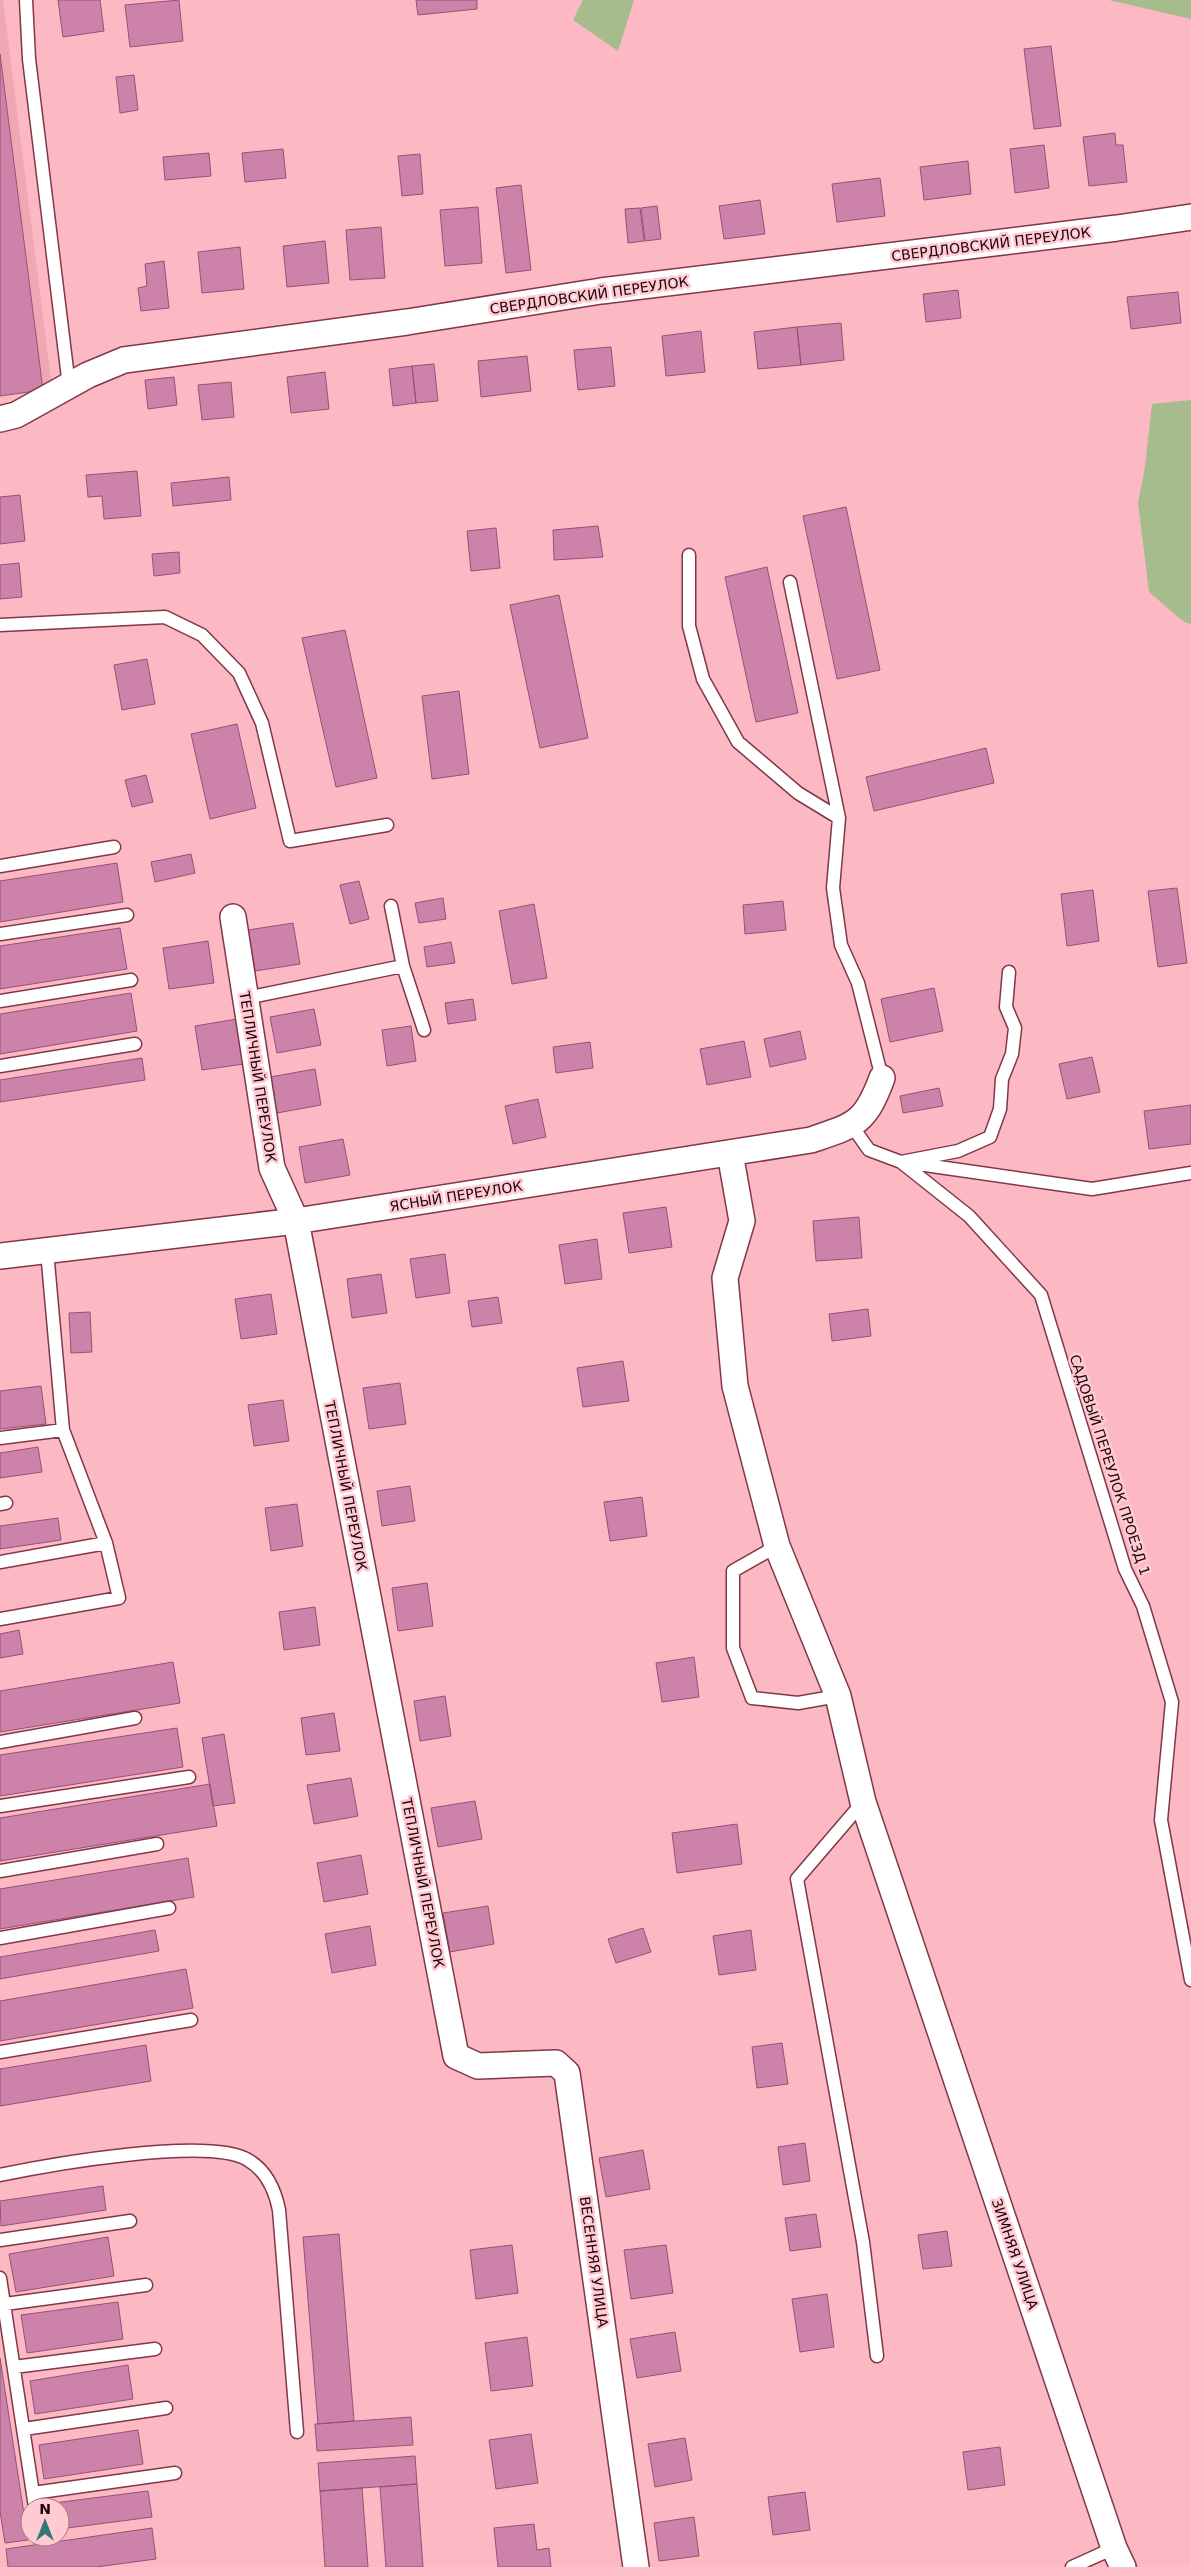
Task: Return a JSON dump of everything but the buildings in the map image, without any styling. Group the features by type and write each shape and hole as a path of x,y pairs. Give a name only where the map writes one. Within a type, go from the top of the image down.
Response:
{"street":[{"name":"СВЕРДЛОВСКИЙ ПЕРЕУЛОК","path":"0,419 16,415 69,386 124,360 407,322 601,291 903,255 1191,217"},
{"name":"ТЕПЛИЧНЫЙ ПЕРЕУЛОК","path":"233,917 272,1168 296,1221 456,2056"},
{"name":"ЯСНЫЙ ПЕРЕУЛОК","path":"0,1256 296,1221 811,1140 852,1126 872,1104 882,1078"},
{"name":"ЗИМНЯЯ УЛИЦА","path":"730,1153 742,1221 725,1278 735,1386 777,1546 838,1696 862,1802 1118,2557"},
{"name":"ВЕСЕННЯЯ УЛИЦА","path":"456,2056 478,2066 556,2063 567,2073 636,2567"}],"lane":[{"path":"28,1 29,59 69,386"},
{"path":"689,555 689,626 703,679 738,742 798,793 838,818"},
{"path":"790,582 838,818 833,888 841,945 858,982 882,1078"},
{"path":"0,625 165,617 202,635 239,673 262,723 290,841 387,825"},
{"path":"0,866 114,848"},
{"path":"391,906 403,966 424,1030"},
{"path":"0,934 127,915"},
{"path":"246,998 403,966"},
{"path":"901,1162 958,1151 990,1136 1000,1110 1002,1079 1012,1054 1015,1028 1006,1007 1009,972"},
{"path":"0,1001 131,980"},
{"path":"0,1066 136,1044"},
{"path":"852,1126 869,1150 901,1162 1092,1189 1191,1173"},
{"name":"САДОВЫЙ ПЕРЕУЛОК ПРОЕЗД 1","path":"901,1162 969,1216 1040,1295 1125,1569 1143,1606 1172,1702 1161,1820 1191,1980"},
{"path":"0,1620 119,1598 106,1544 63,1430 47,1250"},
{"path":"0,1438 63,1430"},
{"path":"0,1562 106,1544"},
{"path":"777,1546 733,1571 733,1648 752,1698 798,1703 838,1696"},
{"path":"0,1742 135,1718"},
{"path":"0,1806 189,1777"},
{"path":"862,1802 797,1879 862,2242 877,2356"},
{"path":"0,1872 157,1844"},
{"path":"0,1938 169,1908"},
{"path":"0,2052 191,2020"},
{"path":"0,2175 62,2162 194,2151 226,2152 248,2159 262,2171 275,2190 279,2210 297,2432"},
{"path":"0,2240 130,2221"},
{"path":"0,2278 33,2497"},
{"path":"4,2304 146,2285"},
{"path":"14,2367 155,2349"},
{"path":"24,2429 166,2408"},
{"path":"33,2494 176,2473"},
{"path":"1072,2567 1118,2557"}],"shaded area":[{"path":"0,0 3,0 52,388 0,395"}],"green space":[{"path":"583,0 634,0 618,51 573,20"},
{"path":"1109,0 1191,0 1191,19"},
{"path":"1191,400 1191,624 1184,622 1149,592 1138,503 1145,467 1152,404"}]}
